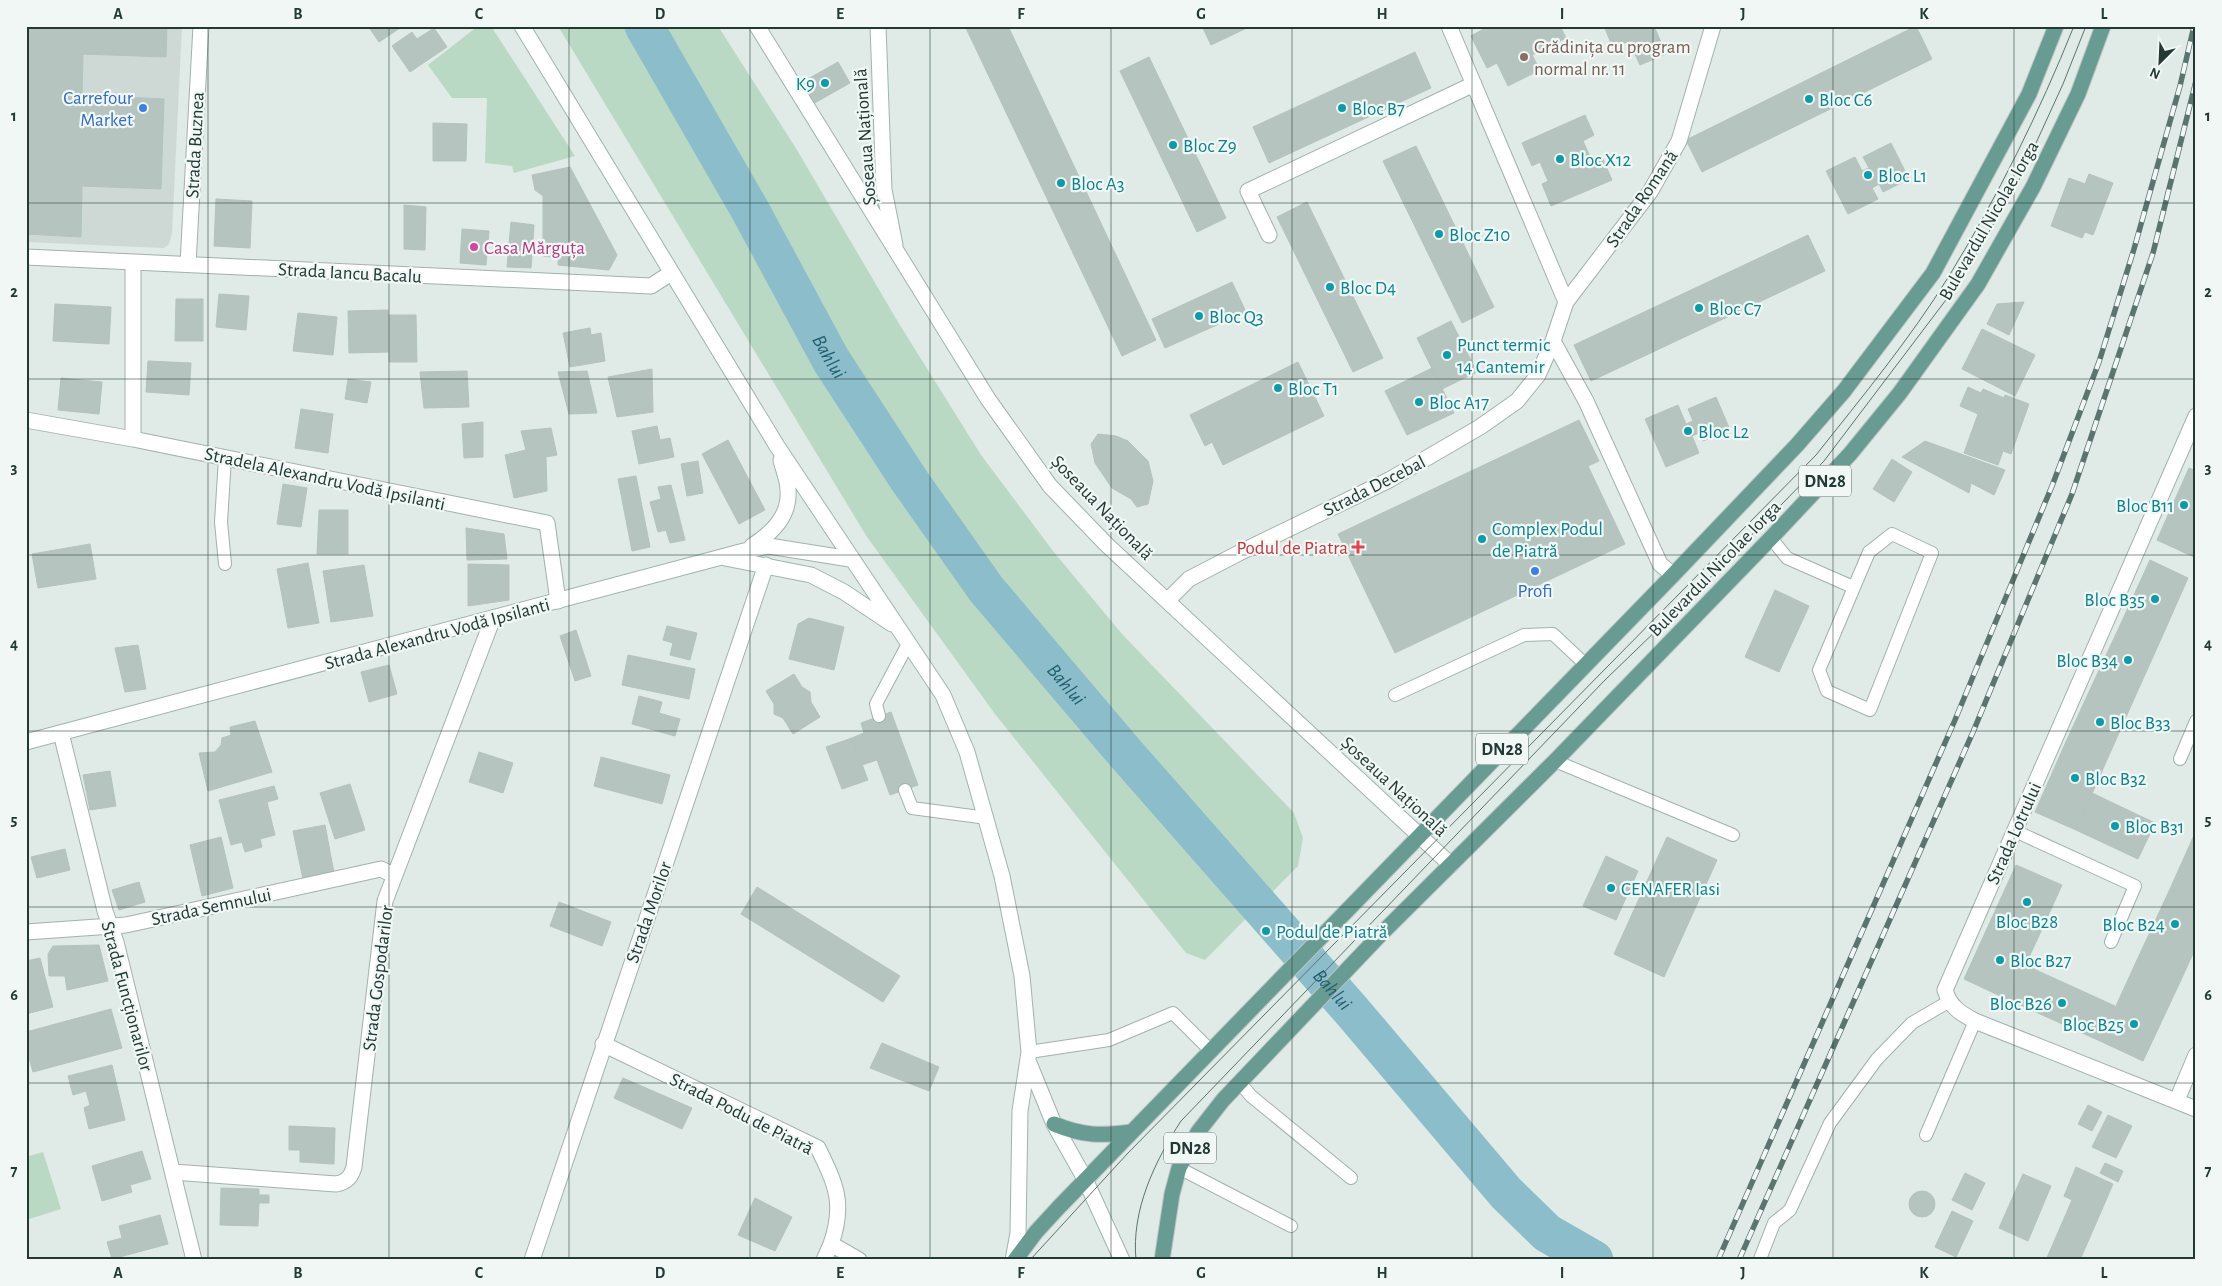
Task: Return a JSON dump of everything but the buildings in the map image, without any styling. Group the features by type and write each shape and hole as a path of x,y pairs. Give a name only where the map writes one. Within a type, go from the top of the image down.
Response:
{"main road":[{"name":"Bulevardul Nicolae Iorga","path":"1211,1051 1418,835 1673,575 1803,438 1883,342 1933,273 1980,189 2029,94 2056,26"},
{"name":"Bulevardul Nicolae Iorga","path":"1240,1083 1380,935 1555,761 1771,538 1850,454 1899,394 1978,284 2038,178 2078,94 2103,26"},
{"name":"DN28","path":"1014,1260 1036,1232 1085,1179 1211,1051"},
{"name":"DN28","path":"1162,1260 1172,1194 1180,1168 1198,1132 1240,1083"},
{"path":"1054,1124 1076,1133 1096,1136 1131,1132"}],"street":[{"name":"Strada Buznea","path":"188,264 201,26"},
{"path":"522,26 777,446 850,559 905,636 943,694 967,752 1002,876 1022,976 1029,1057 1020,1111 1018,1233 1014,1260"},
{"path":"757,26 896,254"},
{"name":"Șoseaua Națională","path":"878,26 884,190 896,254 988,399 1050,486 1107,545 1168,600 1450,866"},
{"path":"1448,26 1566,302"},
{"name":"Strada Romană","path":"1566,302 1650,192 1679,141 1714,26"},
{"path":"1269,235 1248,191 1474,84"},
{"name":"Strada Iancu Bacalu","path":"26,257 651,286 671,273"},
{"path":"133,262 133,439"},
{"name":"Strada Decebal","path":"1168,600 1189,579 1389,480 1480,427 1516,401 1538,375 1554,342 1566,302"},
{"path":"1554,342 1586,401 1660,564 1673,575"},
{"name":"Strada Lotrului","path":"1948,1002 1945,990 1952,968 2015,831 2196,416"},
{"name":"Stradela Alexandru Vodă Ipsilanti","path":"26,420 133,439 547,523 558,601"},
{"path":"744,550 771,533 784,513 789,490 777,446"},
{"name":"Strada Alexandru Vodă Ipsilanti","path":"26,742 744,550 769,546 850,559"},
{"path":"719,557 812,575 844,592 905,636"},
{"name":"Strada Morilor","path":"532,1260 603,1044 766,565"},
{"name":"Strada Gospodarilor","path":"173,1172 336,1184 344,1182 351,1176 354,1167 385,901 393,875 493,618"},
{"name":"Strada Funcționarilor","path":"61,733 110,927 116,942 194,1260"},
{"name":"Strada Semnului","path":"26,932 110,927 381,869 393,875"},
{"path":"1948,1002 1959,1013 1975,1022 2196,1109"},
{"name":"Strada Podu de Piatră","path":"603,1044 818,1148 835,1184 838,1222 824,1260"},
{"path":"2177,1100 2196,1055"},
{"path":"1029,1057 1054,1124 1085,1179 1122,1260"},
{"path":"831,1244 859,1260"}],"lane":[{"path":"225,458 221,522 225,564"},
{"path":"1892,534 1932,552 1870,710 1827,691 1819,670 1853,587 1869,552 1892,534"},
{"path":"1771,538 1787,558 1853,587"},
{"path":"1395,695 1524,635 1552,634 1586,664"},
{"path":"879,716 876,704 905,636"},
{"path":"2180,758 2196,721"},
{"path":"1555,761 1733,835"},
{"path":"905,790 912,808 987,818"},
{"path":"2015,831 2135,886 2111,942"},
{"path":"1760,1259 1774,1222 1790,1210 1830,1123 1877,1059 1912,1023 1948,1002"},
{"path":"1029,1057 1109,1040 1173,1012 1211,1051"},
{"path":"1926,1135 1975,1022"},
{"path":"1240,1083 1251,1096 1352,1178"},
{"path":"1180,1168 1291,1226"}],"shaded area":[{"path":"26,26 182,26 172,234 169,244 164,248 26,242"}],"green space":[{"path":"478,26 491,26 575,156 514,173 512,166 485,163 487,98 452,98 428,65"},
{"path":"558,26 718,26 797,150 898,322 981,455 1053,551 1122,634 1294,813 1303,838 1298,866 1205,960 1186,953 995,714 867,537"},
{"path":"43,1152 61,1209 26,1220 26,1157"}],"waterway":[{"name":"Bahlui","path":"644,26 750,210 831,360 909,480 986,589 1126,754 1351,1010 1506,1193 1547,1233 1594,1260"}],"tram line":[{"path":"1030,1260 1128,1153 1816,455 1902,345 1949,276 2017,154 2047,91 2074,26"},
{"path":"1136,1260 1135,1241 1141,1205 1154,1169 1181,1121 1605,680 1692,596 1824,461 1961,280 2020,178 2063,84 2086,26"}],"railway":[{"path":"1718,1260 1955,720 2052,486 2099,362 2134,249 2180,86 2194,26"},
{"path":"1739,1260 1973,732 2072,494 2153,253 2196,81"}],"place":[{"name":"Grădinița cu program normal nr. 11","path":"1524,57"},
{"name":"K9","path":"825,83"},
{"name":"Bloc C6","path":"1809,99"},
{"name":"Carrefour Market","path":"143,108"},
{"name":"Bloc B7","path":"1342,108"},
{"name":"Bloc Z9","path":"1173,145"},
{"name":"Bloc X12","path":"1560,159"},
{"name":"Bloc L1","path":"1868,175"},
{"name":"Bloc A3","path":"1061,183"},
{"name":"Bloc Z10","path":"1439,234"},
{"name":"Casa Mărguța","path":"474,247"},
{"name":"Bloc D4","path":"1330,287"},
{"name":"Bloc C7","path":"1699,308"},
{"name":"Bloc Q3","path":"1199,316"},
{"name":"Punct termic 14 Cantemir","path":"1447,355"},
{"name":"Bloc T1","path":"1278,388"},
{"name":"Bloc A17","path":"1419,402"},
{"name":"Bloc L2","path":"1688,431"},
{"name":"Bloc B11","path":"2184,505"},
{"name":"Complex Podul de Piatră","path":"1482,539"},
{"name":"Podul de Piatra","path":"1358,547"},
{"name":"Profi","path":"1535,571"},
{"name":"Bloc B35","path":"2155,599"},
{"name":"Bloc B34","path":"2128,660"},
{"name":"Bloc B33","path":"2100,722"},
{"name":"Bloc B32","path":"2075,778"},
{"name":"Bloc B31","path":"2115,826"},
{"name":"CENAFER Iasi","path":"1611,888"},
{"name":"Bloc B28","path":"2027,902"},
{"name":"Bloc B24","path":"2175,924"},
{"name":"Podul de Piatră","path":"1266,931"},
{"name":"Bloc B27","path":"2000,960"},
{"name":"Bloc B26","path":"2062,1003"},
{"name":"Bloc B25","path":"2134,1024"}]}
